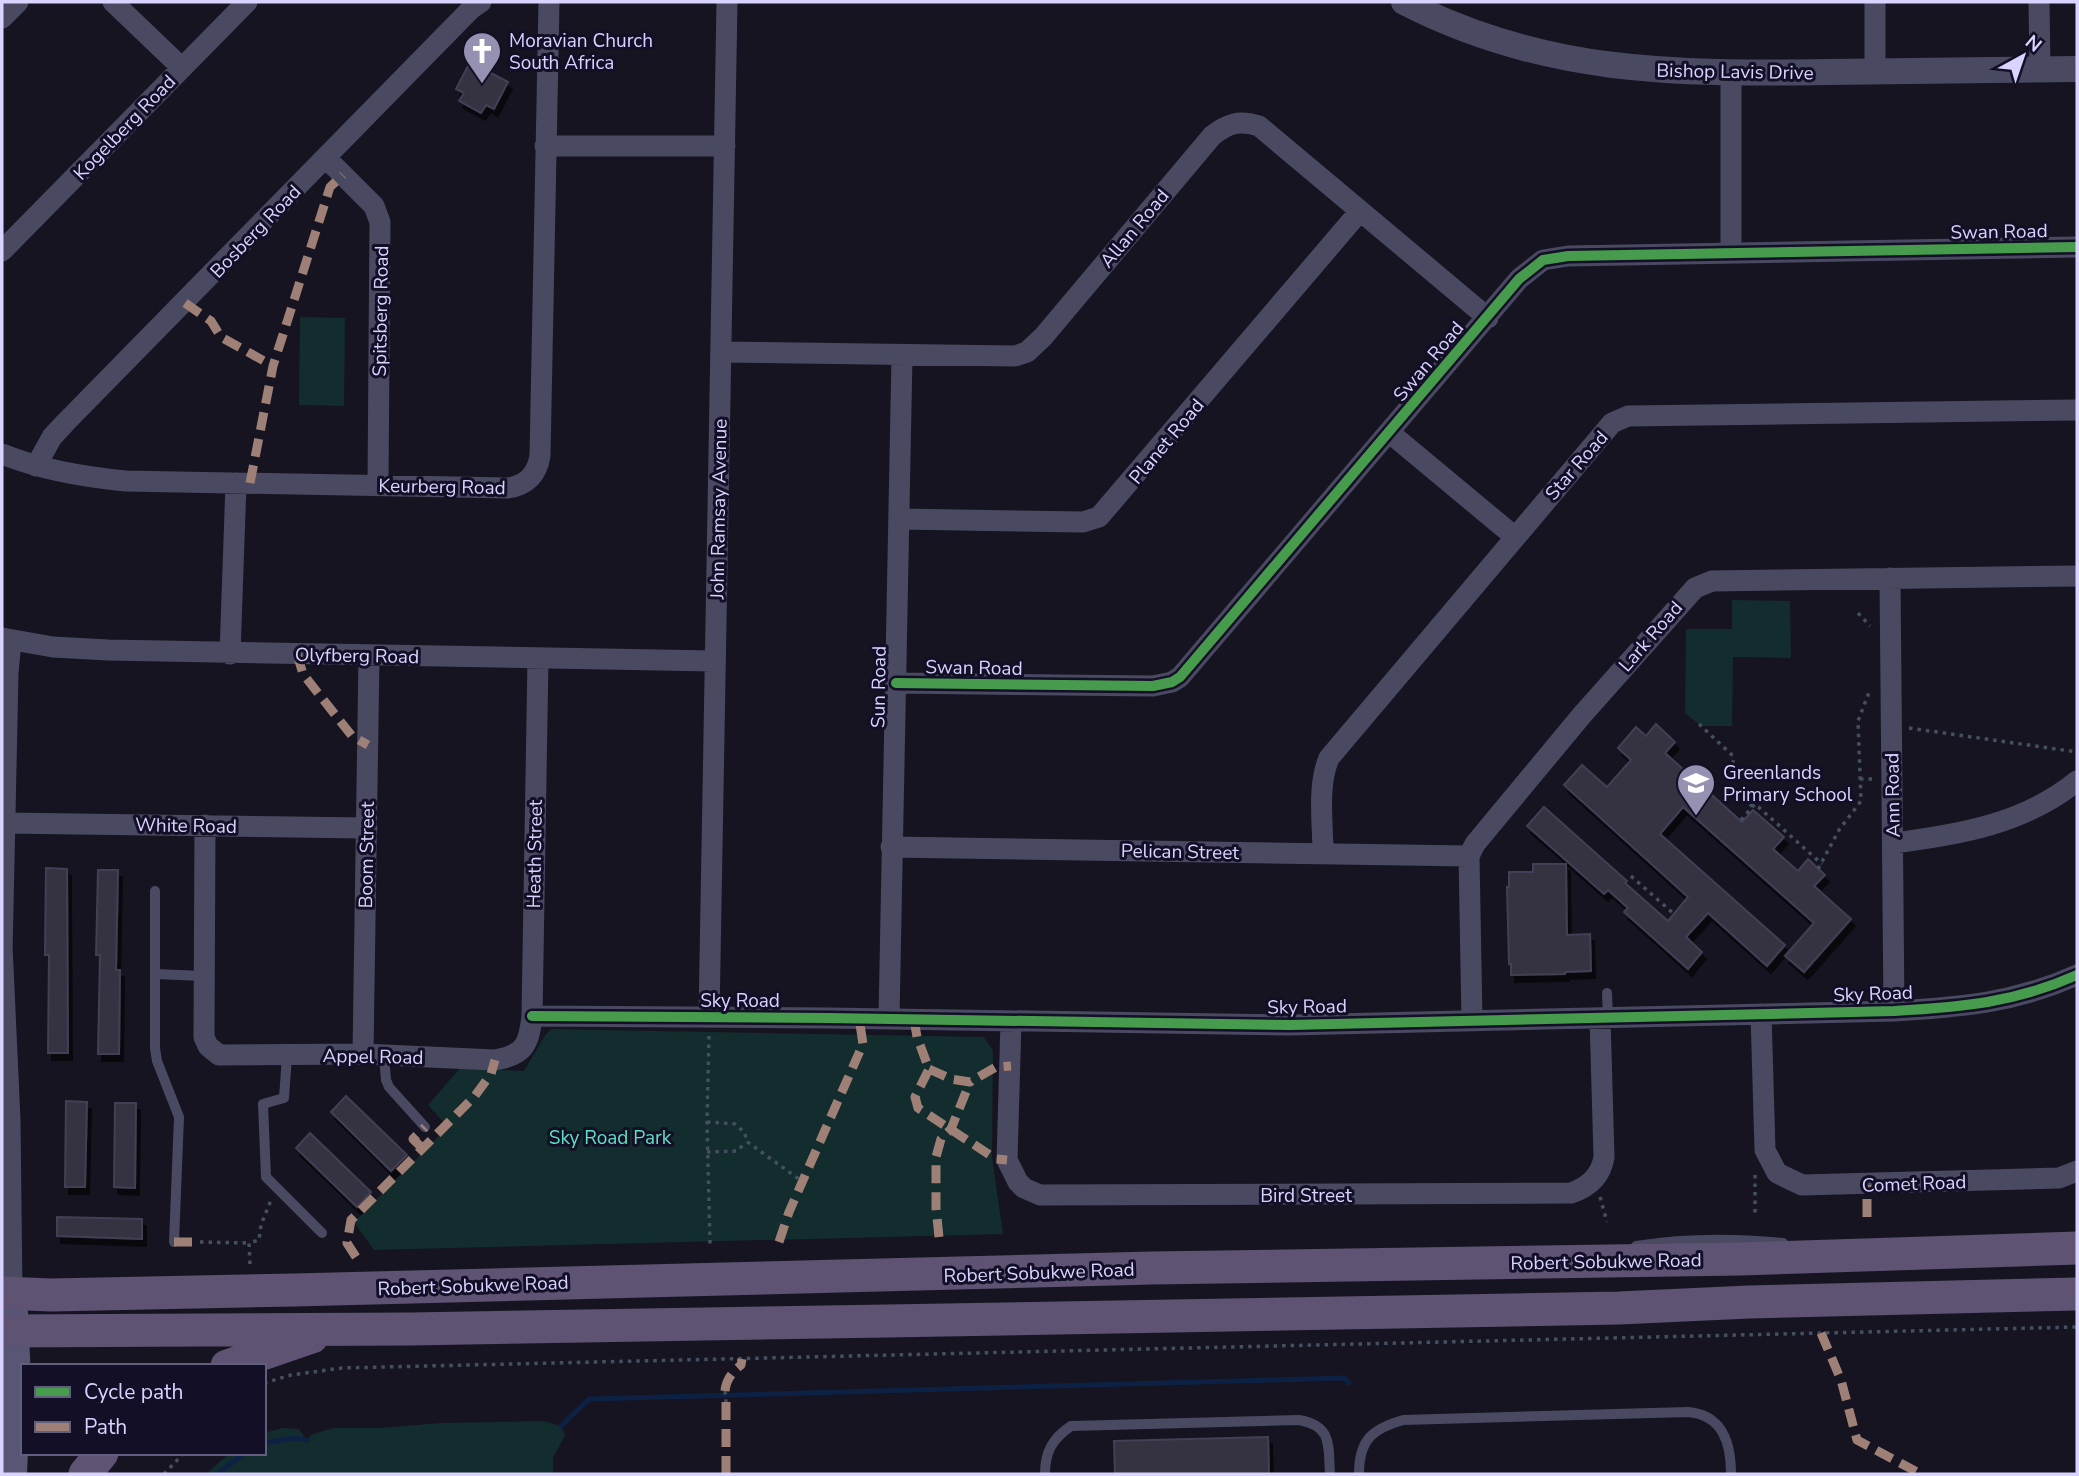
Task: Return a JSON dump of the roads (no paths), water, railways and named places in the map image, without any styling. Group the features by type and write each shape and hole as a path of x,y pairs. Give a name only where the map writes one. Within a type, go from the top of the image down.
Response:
{"main road":[{"name":"Robert Sobukwe Road","path":"7,1293 295,1290 1152,1268 1851,1256 2077,1248"},
{"path":"7,1293 8,1330 16,1379 12,1474"},
{"path":"8,1330 330,1330 1619,1308 2077,1294"},
{"path":"233,1364 330,1330"},
{"path":"85,1474 100,1455"}],"street":[{"path":"2,18 18,2"},
{"path":"113,2 182,68"},
{"name":"Kogelberg Road","path":"2,251 247,2"},
{"name":"Bosberg Road","path":"36,466 52,437 65,423 471,9 481,2"},
{"name":"Keurberg Road","path":"2,454 84,478 126,481 508,488 524,483 536,471 540,456 549,2"},
{"name":"John Ramsay Avenue","path":"709,1022 727,2"},
{"name":"Bishop Lavis Drive","path":"1404,2 1492,38 1570,60 1656,70 1731,73 2077,69"},
{"path":"1875,2 1875,72"},
{"path":"2039,2 2040,69"},
{"path":"1731,73 1731,253"},
{"name":"Allan Road","path":"721,352 902,356 1015,356 1027,352 1043,337 1212,136 1230,123 1240,121 1259,126 1488,318"},
{"path":"545,146 725,146"},
{"name":"Spitsberg Road","path":"326,158 374,206 380,222 378,486"},
{"name":"Planet Road","path":"900,519 1083,522 1099,517 1360,211"},
{"name":"Swan Road","path":"895,683 1146,686 1172,682 1190,668 1527,271 1551,257 2077,247"},
{"name":"Sun Road","path":"889,1018 902,356"},
{"name":"Star Road","path":"1323,854 1322,782 1329,758 1612,423 1628,416 2077,410"},
{"path":"1390,433 1515,537"},
{"path":"230,654 236,482"},
{"name":"Lark Road","path":"1469,856 1485,829 1695,588 1713,581 2077,576"},
{"name":"Ann Road","path":"1890,578 1894,1011"},
{"path":"2,954 6,639"},
{"name":"Olyfberg Road","path":"6,639 66,648 230,654 714,661"},
{"name":"Boom Street","path":"369,655 367,828 374,1055"},
{"name":"Heath Street","path":"522,1048 530,1032 531,1016 538,658"},
{"path":"1893,843 1947,836 2003,821 2055,796 2077,781"},
{"name":"White Road","path":"5,823 367,828"},
{"path":"204,976 205,825"},
{"name":"Pelican Street","path":"891,846 1469,856"},
{"path":"1469,856 1472,1021"},
{"path":"2,945 10,1120 7,1293"},
{"name":"Sky Road","path":"531,1016 709,1022 889,1018 1290,1025 1894,1011 1993,1003 2049,988 2077,975"},
{"name":"Appel Road","path":"204,976 204,1037 208,1046 219,1055 374,1055 495,1060 515,1056 522,1048"},
{"name":"Comet Road","path":"1761,1014 1765,1150 1777,1173 1802,1185 2059,1178 2077,1171"},
{"name":"Bird Street","path":"1011,1021 1007,1160 1013,1175 1024,1188 1041,1195 1571,1193 1580,1190 1595,1178 1604,1157 1604,1017"}],"lane":[{"path":"155,891 155,1048 178,1117 174,1242"},
{"path":"155,974 204,976"},
{"path":"1604,1017 1606,993"},
{"path":"374,1055 389,1087 425,1127"},
{"path":"287,1056 285,1096 279,1101 265,1103 263,1108 264,1173 279,1193 322,1233"},
{"path":"1554,1262 1691,1239 1791,1243"},
{"path":"1803,1245 1851,1256"},
{"path":"236,1279 295,1290"},
{"path":"98,1294 165,1281"},
{"path":"1359,1474 1362,1452 1370,1436 1387,1425 1403,1420 1688,1412 1701,1413 1718,1426 1725,1436 1731,1457 1731,1474"},
{"path":"1045,1474 1048,1448 1071,1426 1299,1420 1310,1422 1324,1431 1328,1441 1330,1474"}],"waterway":[{"path":"561,1426 589,1399 1344,1378 1349,1383"},
{"path":"266,1443 296,1438 307,1440"},
{"path":"218,1474 242,1455"}],"place":[{"name":"Moravian Church South Africa","path":"482,85"},
{"name":"Greenlands Primary School","path":"1696,817"}],"park label":[{"name":"Sky Road Park","path":"610,1137"}]}
